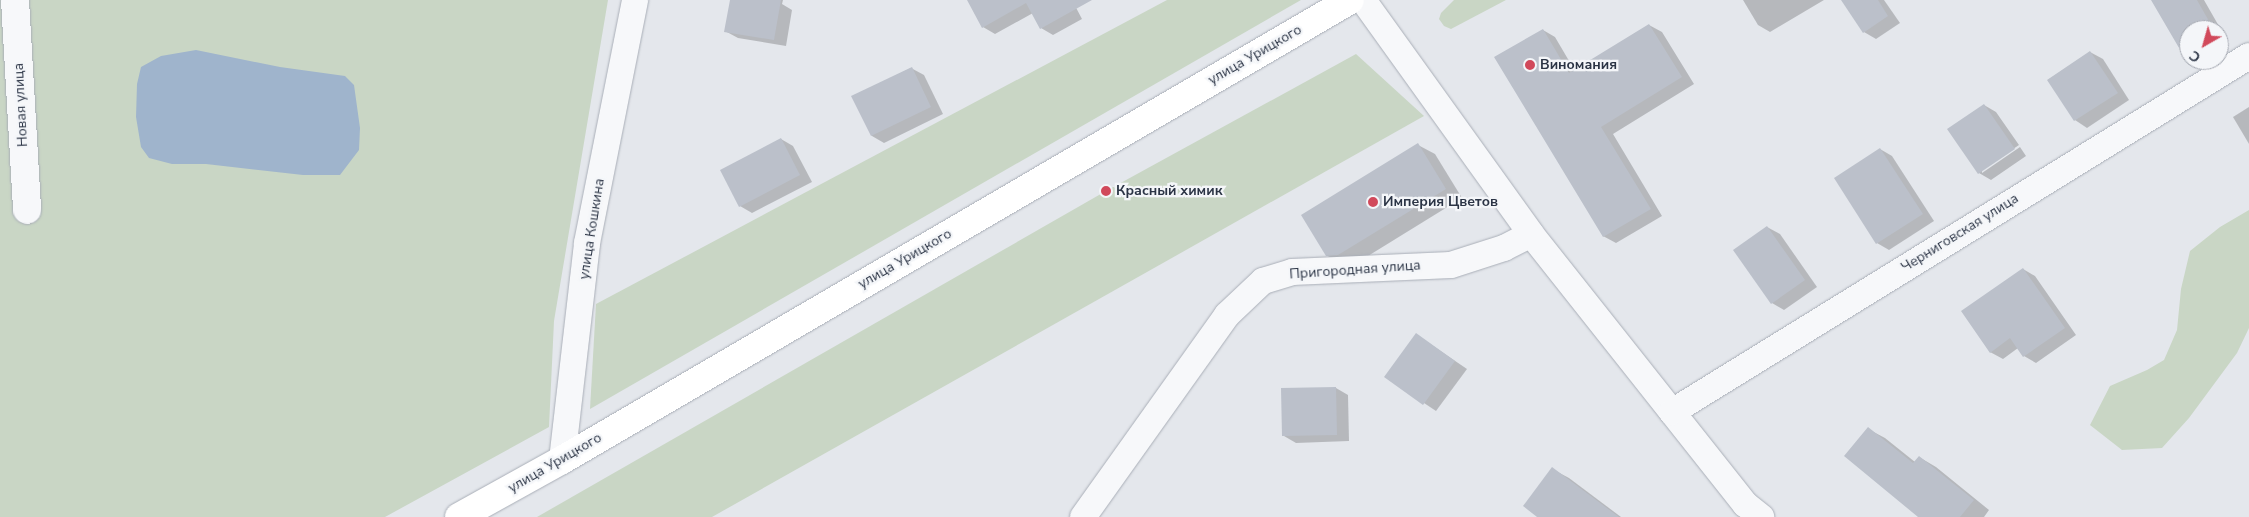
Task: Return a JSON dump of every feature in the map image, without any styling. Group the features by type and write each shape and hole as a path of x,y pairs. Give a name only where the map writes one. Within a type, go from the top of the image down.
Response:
{"main road":[{"name":"улица Урицкого","path":"459,517 562,460 1350,0"}],"street":[{"name":"Новая улица","path":"15,0 28,210"},
{"name":"улица Кошкина","path":"562,460 588,243 635,0"},
{"path":"1362,0 1530,234 1745,504 1761,517"},
{"name":"Черниговская улица","path":"1672,412 2249,56"},
{"name":"Пригородная улица","path":"1083,517 1227,315 1263,281 1292,272 1451,265 1504,248 1530,234"}],"green space":[{"path":"0,0 608,0 554,321 549,427 385,517 0,517"},
{"path":"1167,0 1301,0 590,409 596,304"},
{"path":"1454,0 1506,0 1451,29 1444,26 1439,19 1441,13"},
{"path":"1356,54 1424,116 712,517 537,517 1106,191"},
{"path":"2249,210 2249,328 2237,353 2189,418 2162,448 2122,450 2090,425 2110,386 2147,370 2164,360 2177,330 2181,289 2190,251 2220,227"}],"water":[{"path":"196,50 280,67 345,76 354,85 360,128 359,150 340,175 303,175 206,164 172,164 149,158 141,147 136,117 137,84 141,67 161,56"}],"building":[{"path":"730,0 781,0 774,40 724,32"},
{"path":"967,0 1092,0 1040,29 1026,3 982,28"},
{"path":"1841,0 1878,0 1888,16 1863,33"},
{"path":"2151,0 2197,0 2208,20 2179,20 2179,48"},
{"path":"1649,24 1682,77 1601,127 1651,209 1603,237 1494,57 1543,29 1569,73"},
{"path":"2090,51 2118,93 2074,121 2047,80"},
{"path":"912,67 931,107 871,136 851,96"},
{"path":"1984,104 2015,149 1978,174 1947,129"},
{"path":"781,138 800,175 739,207 720,170"},
{"name":"Империя Цветов","path":"1418,143 1446,189 1338,255 1326,256 1301,215"},
{"path":"1880,148 1923,214 1876,244 1834,178"},
{"path":"1767,226 1805,280 1771,304 1733,250"},
{"path":"2023,268 2065,328 2023,357 2010,338 1990,353 1961,311"},
{"path":"1416,333 1455,361 1423,405 1384,377"},
{"path":"1336,387 1337,435 1282,436 1281,388"},
{"path":"1868,427 1913,463 1919,456 1974,500 1960,517 1918,517 1844,456"},
{"path":"1552,467 1619,517 1537,517 1523,506"}],"place":[{"name":"Виномания","path":"1530,65"},
{"name":"Красный химик","path":"1106,191"},
{"name":"Империя Цветов","path":"1373,202"}]}
